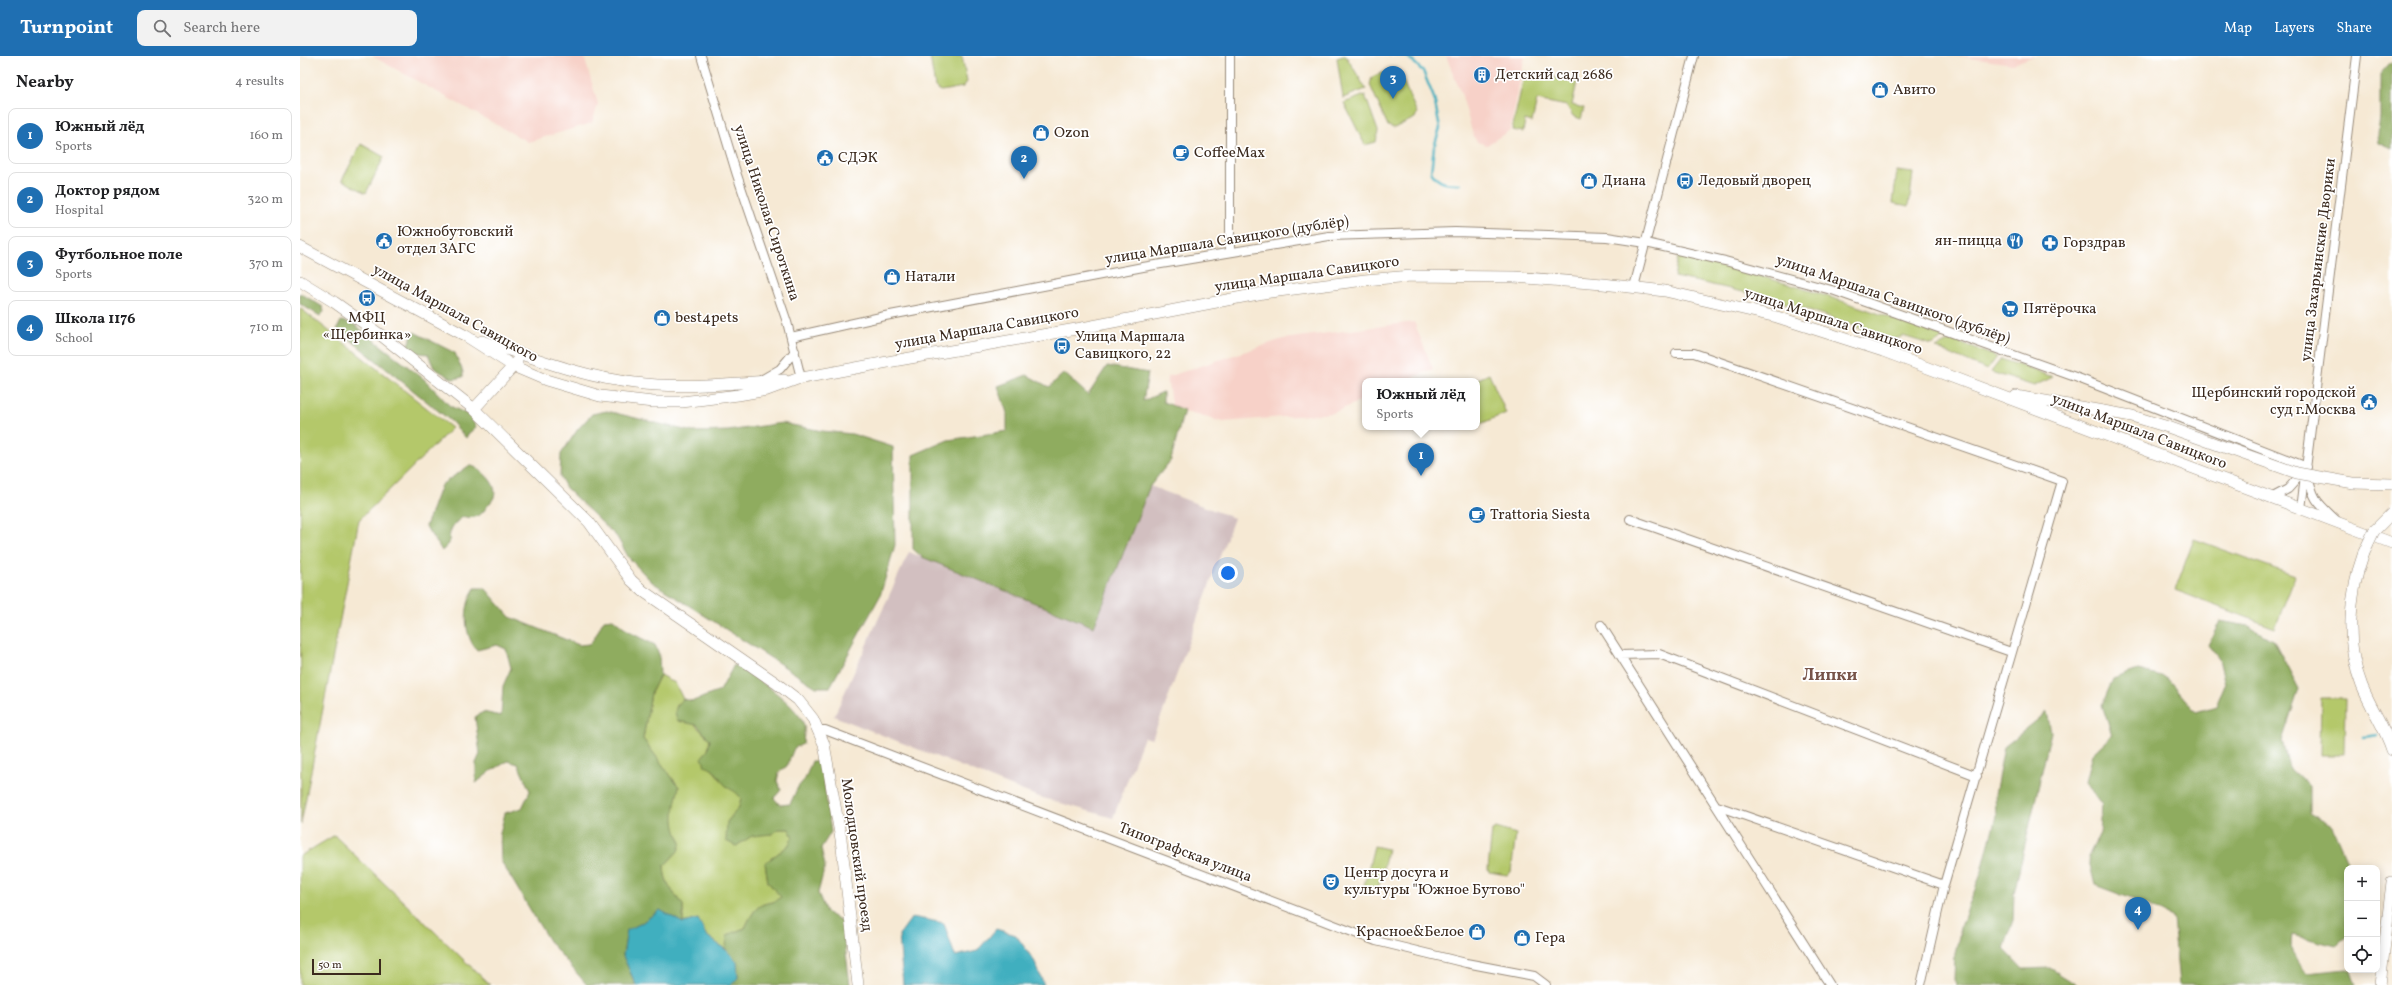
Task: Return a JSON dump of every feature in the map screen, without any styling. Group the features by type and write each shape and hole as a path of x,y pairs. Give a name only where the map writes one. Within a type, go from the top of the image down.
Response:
{"street":[{"name":"улица Николая Сироткина","path":"701,56 737,175 791,337 795,351 799,379"},
{"path":"1230,56 1230,252"},
{"path":"1634,287 1694,56"},
{"name":"улица Захарьинские Дворики","path":"2301,509 2357,56"},
{"name":"улица Маршала Савицкого (дублёр)","path":"791,337 885,316 1230,252 1329,236 1455,232 1583,236 1646,243 1776,273 1835,291 2078,378 2307,467"},
{"name":"улица Маршала Савицкого","path":"300,247 466,336 513,366 546,380 600,396 653,402 682,402 767,390 799,379 1263,293 1365,280 1410,276 1475,276 1525,278 1634,287 1713,301 1777,317 1884,351 2392,543"},
{"name":"Молодцовский проезд","path":"300,281 334,302 382,336 474,409 589,522 631,580 643,591 798,700 813,719 824,744 842,839 858,985"},
{"path":"466,336 570,370 635,383 707,386 799,379"},
{"path":"756,382 780,369 795,351"},
{"path":"1676,353 1694,353 2062,481 1944,886 1921,985"},
{"path":"474,409 523,354"},
{"path":"1990,392 2132,416 2168,427 2297,473 2353,483 2392,484"},
{"path":"2271,498 2288,489 2298,480 2307,467"},
{"name":"улица Захарьинские Дворики","path":"2307,467 2311,491 2315,500 2339,524"},
{"path":"2392,513 2374,531 2364,552 2357,573 2352,616 2354,658 2361,685 2392,750"},
{"path":"1630,519 2011,652"},
{"path":"1601,625 1830,985"},
{"path":"1620,655 1659,654 1977,776"},
{"name":"Типографская улица","path":"818,730 825,730 940,772 1376,941 1466,963 1534,976 1546,985"},
{"path":"1717,806 1944,886"},
{"path":"2380,985 2392,882"}],"shaded area":[{"path":"372,56 584,56 598,104 592,123 528,142"},
{"path":"1446,56 1525,56 1510,130 1487,145 1477,142 1473,135 1462,96"},
{"path":"1954,56 2034,56 2013,64"},
{"path":"1414,322 1433,369 1412,378 1362,378 1362,400 1333,413 1223,422 1172,408 1167,377 1283,339"},
{"path":"1150,486 1234,518 1152,739 1144,737 1113,818 1036,796 834,716 909,552 1094,627"}],"green space":[{"path":"930,56 962,56 967,82 963,87 941,91 935,87"},
{"path":"1346,56 1366,89 1343,98 1337,58"},
{"path":"2392,61 2392,149 2379,143 2378,135 2380,117 2380,74"},
{"path":"1393,69 1399,72 1417,113 1415,118 1394,128 1388,126 1370,85 1372,77"},
{"path":"1525,72 1577,82 1572,105 1584,108 1581,119 1573,116 1567,106 1537,100 1532,122 1525,120 1523,132 1512,130"},
{"path":"1365,95 1378,131 1376,142 1365,145 1344,103"},
{"path":"361,144 384,157 366,193 342,180"},
{"path":"1897,171 1913,173 1909,206 1893,203"},
{"path":"1678,256 1746,272 1813,292 1944,337 1932,345 1903,336 1892,339 1886,338 1790,304 1674,277"},
{"path":"300,293 323,307 324,312 320,316 300,304"},
{"path":"300,308 452,428 359,520 301,824"},
{"path":"341,321 352,323 425,380 450,406 469,415 476,427 468,434 466,438 452,422 337,329"},
{"path":"414,332 455,353 463,372 463,377 453,379 434,368 428,354 418,353 409,349 408,344"},
{"path":"1952,340 1997,357 1987,370 1936,348"},
{"path":"2001,359 2053,377 2034,386 1991,372"},
{"path":"1107,366 1148,373 1143,401 1163,392 1163,402 1184,410 1171,460 1150,486 1094,627 922,557 913,549 913,455 948,440 1007,431 1007,413 998,386 1027,375 1049,387 1064,373 1088,395"},
{"path":"1489,374 1506,413 1480,424 1480,378"},
{"path":"607,411 693,432 728,431 782,423 822,431 852,434 893,447 895,545 880,596 830,687 816,687 652,582 629,558 617,537 566,488 560,476 561,454 578,429 592,414"},
{"path":"470,465 484,473 492,482 495,492 494,497 483,512 478,516 472,518 463,517 456,522 451,531 449,544 442,551 429,533 426,526 441,485"},
{"path":"2194,539 2295,576 2275,628 2175,590"},
{"path":"475,588 485,588 510,617 579,645 589,644 596,636 604,620 613,619 629,632 655,645 659,654 660,675 651,693 643,739 679,787 674,822 675,829 681,842 678,851 664,866 664,872 667,882 683,905 683,923 660,910 640,924 627,930 623,956 636,985 587,985 549,941 501,861 500,833 505,813 522,808 530,791 518,764 508,761 491,771 476,783 476,763 480,754 475,717 483,712 501,716 503,686 511,668 506,649 497,645 477,650 472,644 466,620 468,603"},
{"path":"2220,621 2248,626 2274,641 2299,689 2282,741 2289,767 2309,786 2309,813 2332,826 2349,865 2344,865 2344,939 2336,946 2293,935 2292,946 2296,960 2306,973 2344,969 2344,973 2351,973 2355,985 2179,985 2173,918 2148,905 2095,885 2088,857 2100,833 2102,805 2085,782 2092,754 2112,735 2102,705 2113,679 2138,670 2166,677 2196,712 2216,706 2225,684 2219,659 2208,645"},
{"path":"734,665 752,675 774,691 793,708 804,725 803,744 794,748 787,766 779,772 777,781 781,790 774,798 780,805 790,804 798,787 805,779 812,761 821,761 831,832 821,848 825,866 818,893 826,912 842,922 850,985 730,985 738,978 737,962 726,950 727,935 745,928 752,914 757,908 781,897 768,882 765,863 788,846 793,837 789,829 779,829 772,834 752,836 736,846 726,841 727,822 739,807 741,798 723,783 713,770 705,766 702,757 708,750 710,740 697,725 678,721 676,717 675,711 678,704 683,699 693,701 720,691"},
{"path":"660,675 675,683 683,699 676,705 710,740 708,750 702,757 726,786 735,789 741,798 739,807 727,822 736,846 752,835 772,834 779,829 790,829 793,837 788,846 765,863 768,882 781,897 757,908 752,914 745,928 727,935 726,950 706,935 698,919 683,923 683,905 667,882 664,872 664,866 678,851 672,814 679,787 643,739 651,693"},
{"path":"2321,698 2345,698 2344,755 2320,755"},
{"path":"2047,712 2051,732 2014,893 2013,921 2004,949 2023,969 2050,968 2077,985 1957,985 1954,980 1955,953 1962,924 1982,871 1996,816 1995,794 2004,747"},
{"path":"1496,828 1516,834 1511,872 1507,875 1489,872 1488,869 1492,830"},
{"path":"335,835 490,985 300,985 300,856"},
{"path":"1374,846 1388,849 1377,893 1363,890"}],"water":[{"path":"660,910 683,923 698,919 706,935 726,950 737,961 738,978 730,985 636,985 623,956 627,930 640,924"},
{"path":"912,917 944,923 955,956 977,951 996,929 1016,935 1035,962 1044,985 903,985 899,935"}],"waterway":[{"path":"1407,56 1423,71 1434,98 1440,128 1434,147 1431,172 1440,181 1451,184 1460,184"},
{"path":"2364,737 2377,735"}],"place":[{"name":"Детский сад 2686","path":"1482,75"},
{"name":"Авито","path":"1880,90"},
{"name":"Футбольное поле","path":"1393,99"},
{"name":"Ozon","path":"1041,133"},
{"name":"CoffeeMax","path":"1181,153"},
{"name":"СДЭК","path":"825,158"},
{"name":"Доктор рядом","path":"1024,179"},
{"name":"Диана","path":"1589,181"},
{"name":"Ледовый дворец","path":"1685,181"},
{"name":"Южнобутовский отдел ЗАГС","path":"384,241"},
{"name":"ян-пицца","path":"2015,241"},
{"name":"Горздрав","path":"2050,243"},
{"name":"Натали","path":"892,277"},
{"name":"МФЦ «Щербинка»","path":"367,298"},
{"name":"Пятёрочка","path":"2010,309"},
{"name":"best4pets","path":"662,318"},
{"name":"Улица Маршала Савицкого, 22","path":"1062,346"},
{"name":"Щербинский городской суд г.Москва","path":"2369,402"},
{"name":"Южный лёд","path":"1421,476"},
{"name":"Trattoria Siesta","path":"1477,515"},
{"name":"Центр досуга и культуры \"Южное Бутово\"","path":"1331,882"},
{"name":"Школа 1176","path":"2138,930"},
{"name":"Красное&Белое","path":"1477,932"},
{"name":"Гера","path":"1522,938"}],"district":[{"name":"Липки","path":"1830,675"}]}
